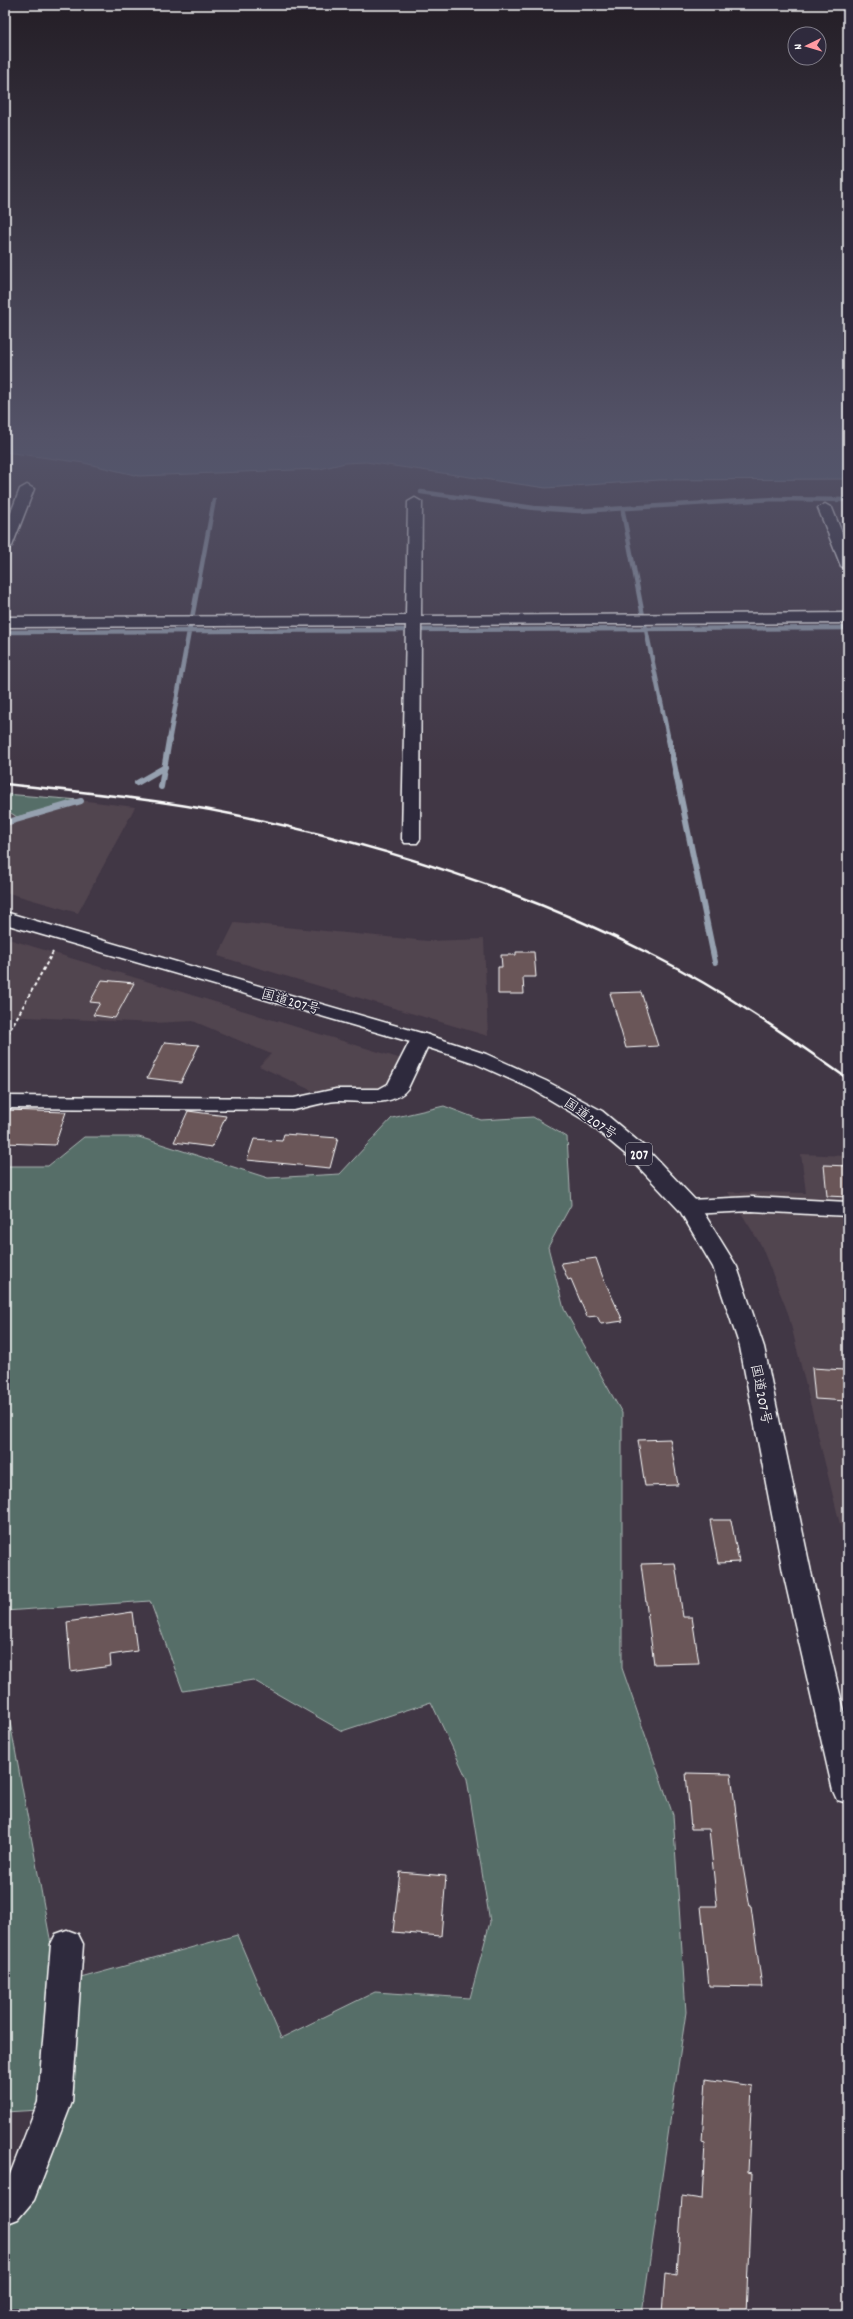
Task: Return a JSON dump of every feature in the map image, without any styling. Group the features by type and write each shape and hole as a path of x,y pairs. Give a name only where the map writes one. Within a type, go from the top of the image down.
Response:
{"main road":[{"path":"411,839 415,546"},
{"path":"840,546 848,566"},
{"path":"5,622 414,627 848,618"},
{"name":"国道207号","path":"5,918 421,1039 479,1058 539,1085 594,1116 638,1153 690,1206 725,1267 752,1347 797,1572 848,1791"},
{"path":"5,1102 294,1104 336,1095 382,1095 397,1088 421,1039"},
{"path":"690,1206 752,1204 848,1209"},
{"path":"5,2207 22,2188 55,2102 67,1944"}],"path":[{"path":"5,1039 53,952"}],"shaded area":[{"path":"79,800 135,807 78,913 5,892 5,809 18,817"},
{"path":"235,922 428,941 484,939 488,1036 218,956"},
{"path":"5,938 405,1060 386,1089 317,1093 259,1066 271,1054 193,1021 154,1023 5,1016"},
{"path":"801,1154 848,1156 848,1557 788,1313 761,1245 728,1192 806,1193"}],"green space":[{"path":"5,794 79,800 17,817 5,809"},
{"path":"444,1106 481,1120 533,1117 567,1137 571,1205 548,1247 564,1309 622,1413 622,1668 673,1815 686,2012 642,2314 5,2314 5,2220 39,2110 5,2112 5,1695 51,1944 48,1987 237,1935 281,2038 375,1992 470,1998 490,1922 467,1779 431,1702 342,1731 253,1680 183,1691 150,1601 5,1611 5,1166 48,1166 84,1137 139,1137 268,1178 340,1174 392,1118"}],"building":[{"path":"516,952 534,952 536,977 523,977 524,994 498,994 498,967 502,967 501,955 516,955"},
{"path":"102,980 134,983 115,1018 93,1015 100,1003 90,1002"},
{"path":"641,992 658,1046 626,1048 610,993"},
{"path":"165,1042 199,1045 181,1082 147,1078"},
{"path":"5,1110 66,1112 55,1145 5,1143"},
{"path":"188,1111 226,1116 212,1147 174,1142"},
{"path":"284,1134 338,1138 330,1168 247,1160 254,1139 282,1141"},
{"path":"824,1165 848,1166 848,1197 827,1196"},
{"path":"596,1258 623,1321 601,1324 597,1316 587,1317 571,1279 568,1280 561,1263"},
{"path":"812,1368 844,1370 847,1401 815,1399"},
{"path":"670,1439 678,1485 645,1486 638,1440"},
{"path":"710,1520 731,1520 739,1562 718,1563"},
{"path":"675,1563 683,1617 692,1617 699,1663 654,1664 641,1564"},
{"path":"132,1612 137,1651 110,1655 111,1666 71,1672 67,1622"},
{"path":"686,1773 731,1774 742,1861 751,1907 762,1987 709,1986 701,1906 717,1906 709,1829 691,1829"},
{"path":"400,1872 446,1876 441,1936 393,1932"},
{"path":"706,2079 752,2086 748,2172 752,2173 746,2314 662,2314 665,2273 677,2275 682,2196 702,2199 705,2143 702,2142"}],"waterway":[{"path":"192,618 205,546"},
{"path":"630,546 643,616"},
{"path":"645,625 646,629"},
{"path":"189,631 190,626"},
{"path":"646,629 848,628"},
{"path":"189,631 646,629"},
{"path":"646,629 669,741"},
{"path":"5,632 189,631"},
{"path":"169,741 189,631"},
{"path":"164,767 169,740"},
{"path":"669,740 715,962"},
{"path":"137,783 164,767"},
{"path":"161,787 164,767"},
{"path":"5,823 81,801"}],"railway":[{"path":"5,784 146,800 231,814 341,839 448,871 554,910 656,957 706,984 754,1014 848,1079"}]}
